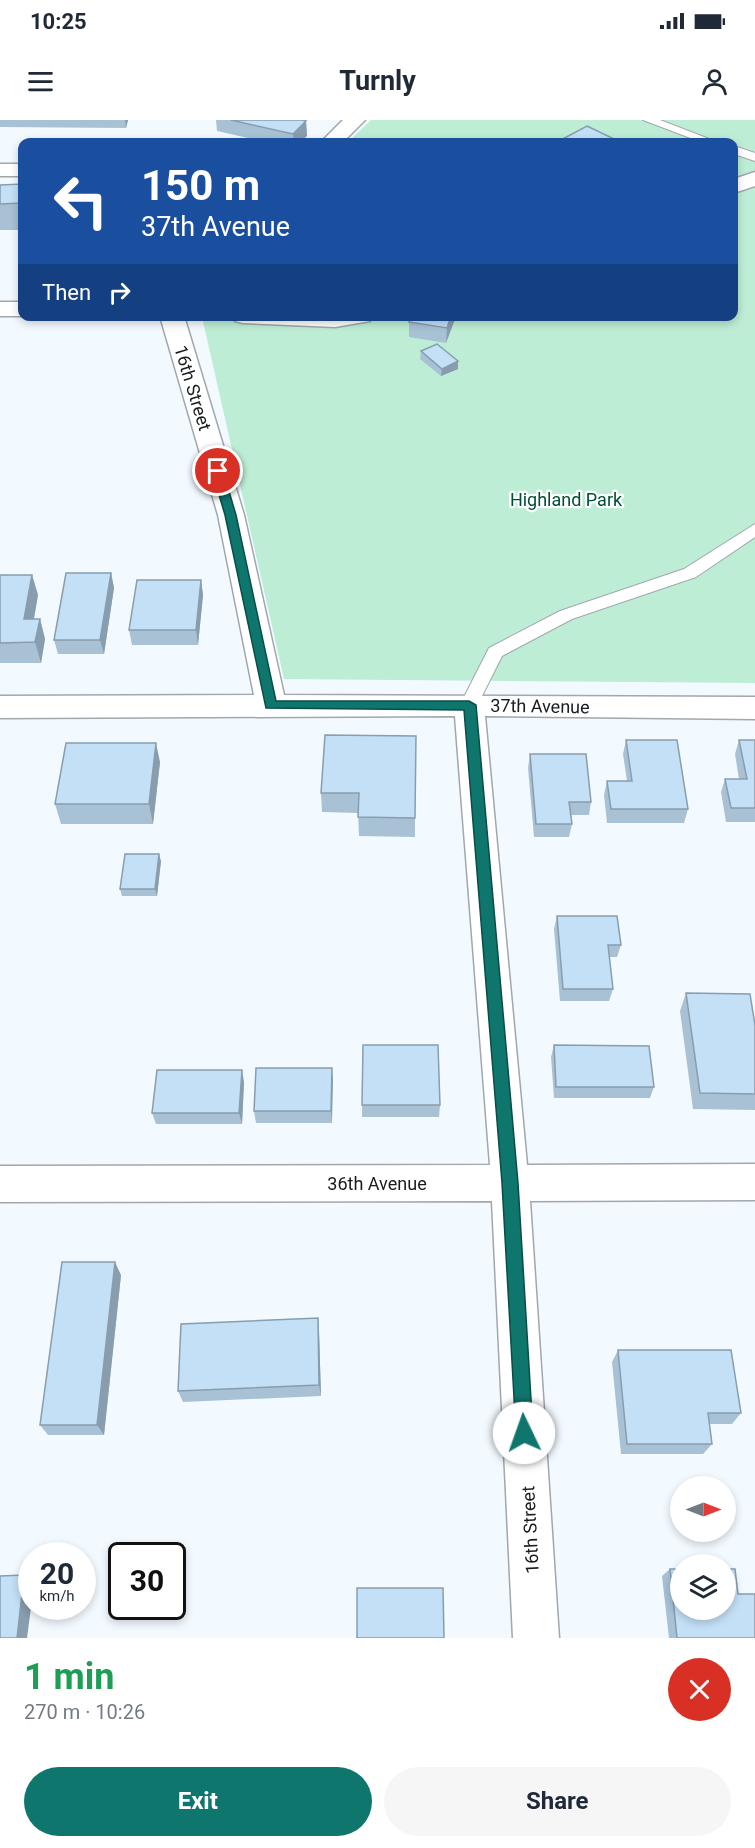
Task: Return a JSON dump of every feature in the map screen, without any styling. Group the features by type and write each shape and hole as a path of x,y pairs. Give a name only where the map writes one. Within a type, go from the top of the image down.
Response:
{"street":[{"path":"335,138 355,120"},
{"path":"0,170 18,170"},
{"path":"738,185 755,178"},
{"path":"0,309 18,309"},
{"name":"16th Street","path":"173,321 231,515 271,705"},
{"name":"16th Street","path":"469,705 510,1183 536,1638"},
{"name":"37th Avenue","path":"0,707 469,705 755,708"},
{"name":"36th Avenue","path":"0,1185 755,1182"}],"lane":[{"path":"649,120 700,138"},
{"path":"738,152 755,158"},
{"path":"469,705 495,652 567,615 690,573 755,529"}],"green space":[{"name":"Highland Park","path":"371,120 755,120 755,683 284,679 203,321 738,321 738,138 352,138"}],"building":[{"path":"231,120 302,120 306,121 293,134"},
{"path":"587,126 612,138 564,138"},
{"path":"18,184 18,203 0,204 0,185"},
{"path":"410,321 449,321 447,328"},
{"path":"437,344 458,361 442,369 421,351"},
{"path":"66,573 111,573 100,640 54,640"},
{"path":"0,575 32,575 24,619 40,619 35,642 0,643"},
{"path":"137,580 201,580 196,630 129,630"},
{"path":"325,735 416,736 415,818 358,817 359,793 321,793"},
{"path":"626,740 677,740 688,809 611,809 607,781 632,781"},
{"path":"739,740 755,740 755,808 731,808 725,779 747,779"},
{"path":"66,743 156,743 149,804 55,804"},
{"path":"530,754 586,754 591,802 569,802 572,824 536,824"},
{"path":"125,854 159,854 155,889 120,889"},
{"path":"557,916 617,916 621,945 608,945 613,989 563,989"},
{"path":"686,993 750,994 755,1025 755,1094 700,1093"},
{"path":"363,1045 438,1045 440,1105 362,1105"},
{"path":"554,1045 649,1046 654,1087 556,1087"},
{"path":"256,1068 332,1068 331,1111 254,1111"},
{"path":"157,1070 242,1070 239,1113 152,1113"},
{"path":"62,1262 115,1262 97,1425 40,1425"},
{"path":"318,1318 319,1385 178,1391 181,1324"},
{"path":"618,1350 731,1350 741,1413 708,1413 712,1444 627,1444"},
{"path":"18,1575 17,1638 0,1638 0,1576"},
{"path":"736,1577 738,1594 755,1594 755,1638 677,1638 675,1620 736,1620"},
{"path":"357,1588 443,1588 444,1638 357,1638"}],"route":[{"path":"218,471 231,515 271,705 469,705 510,1183 524,1433"}]}
